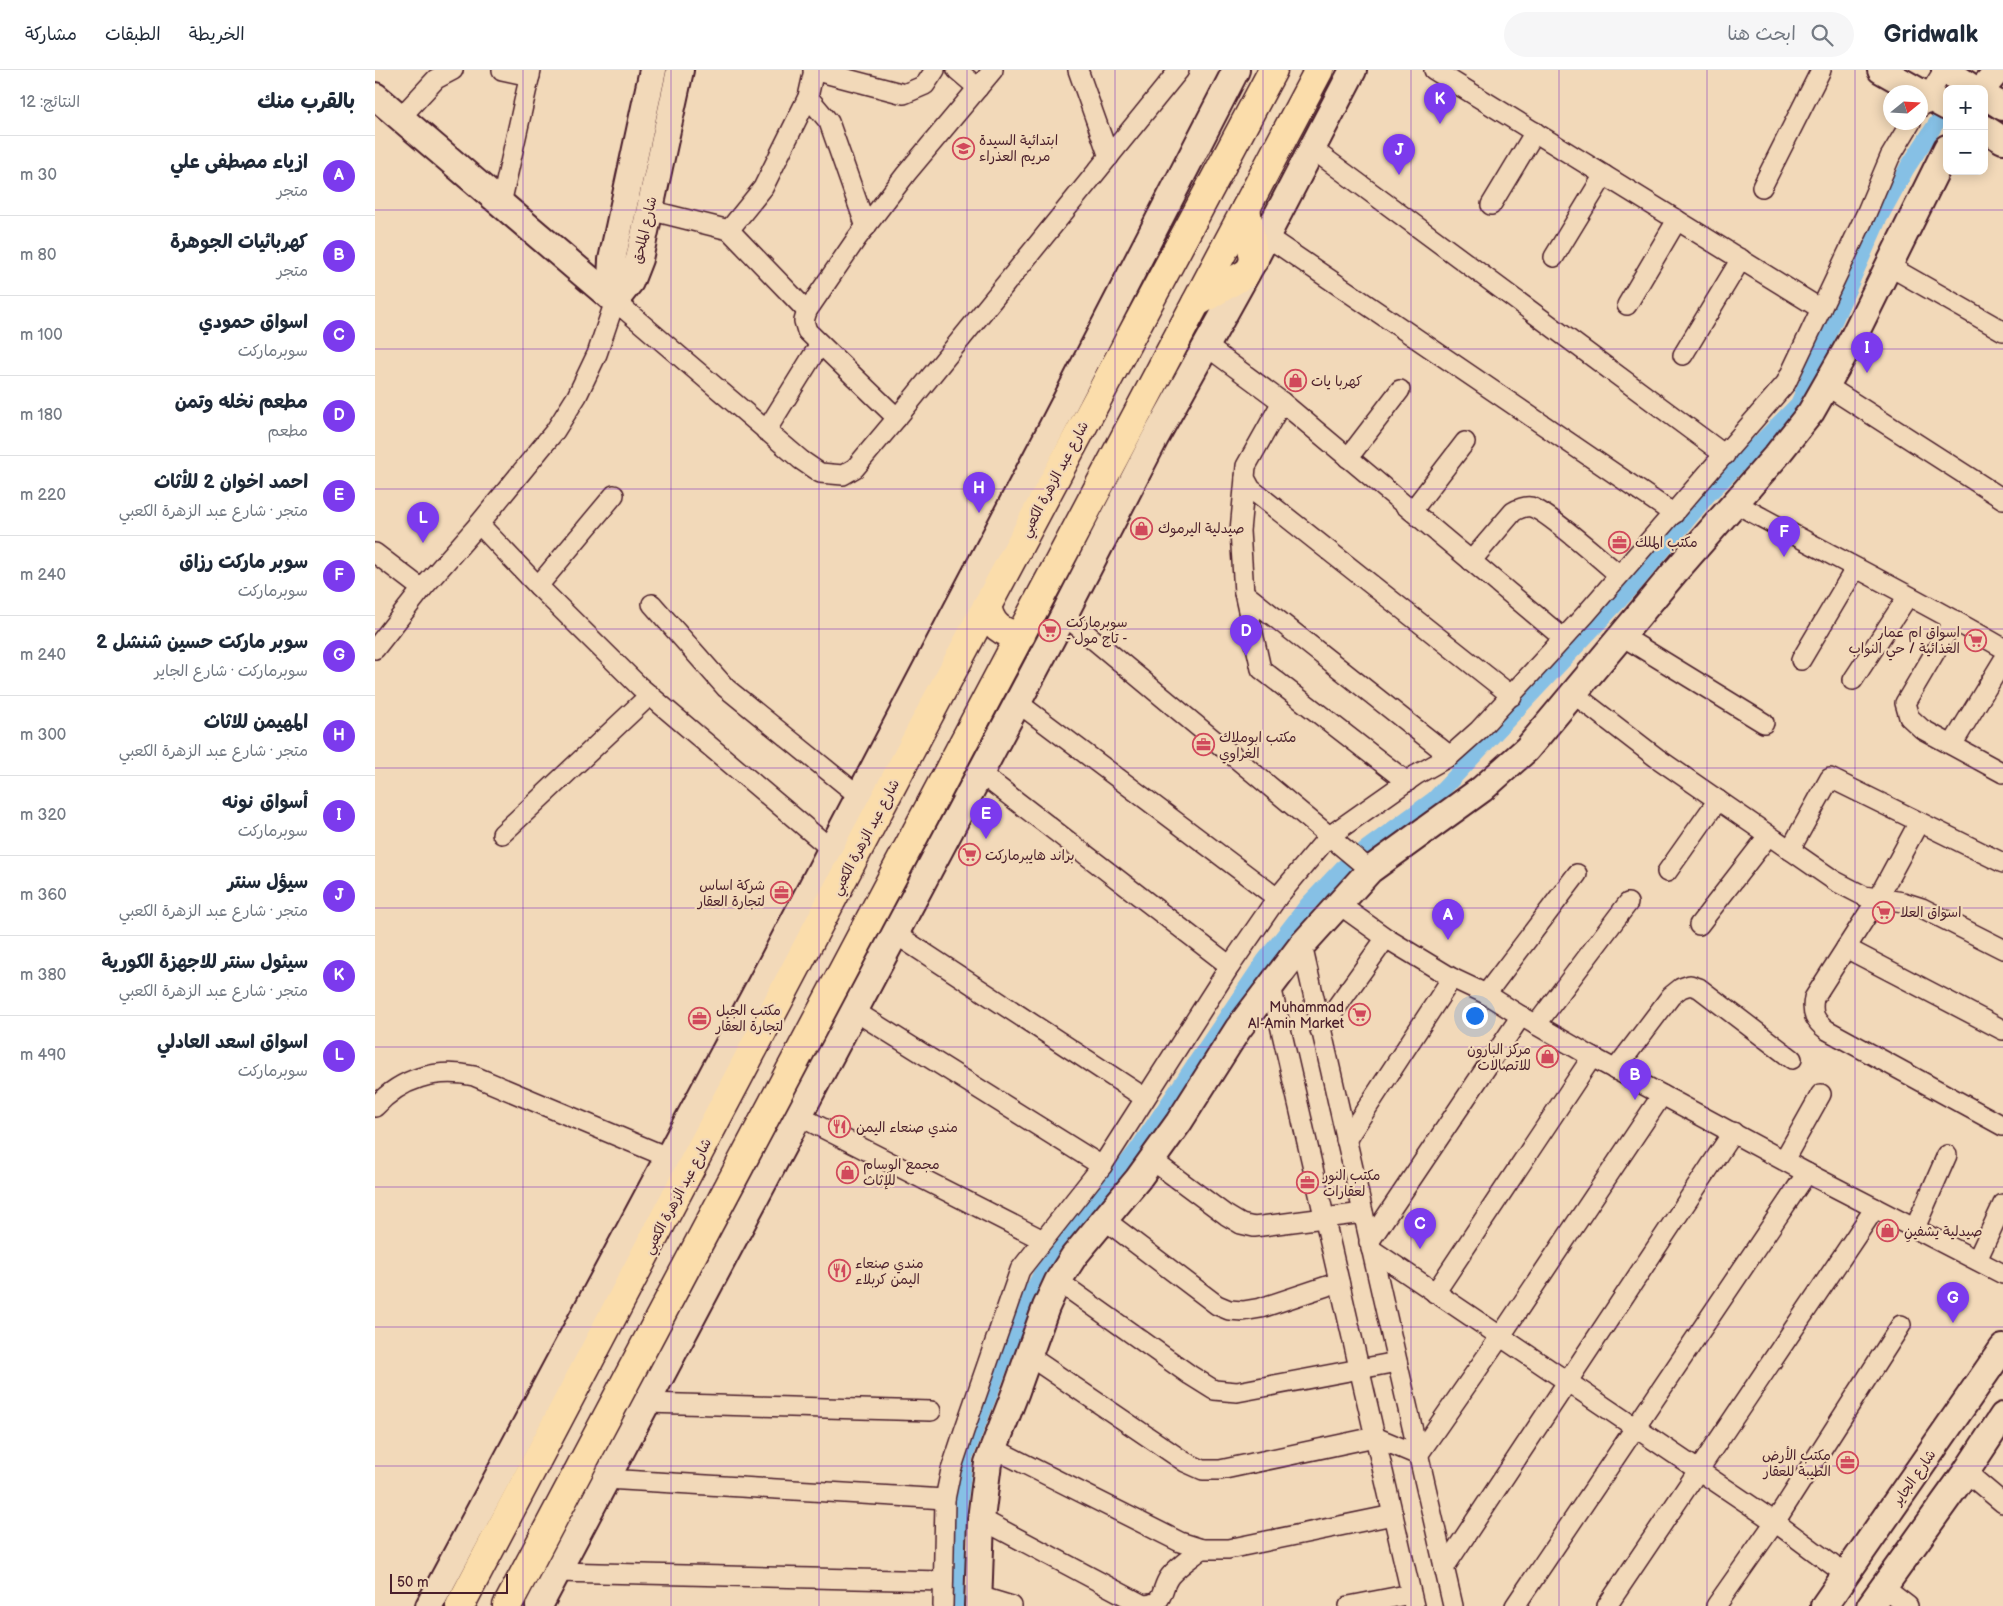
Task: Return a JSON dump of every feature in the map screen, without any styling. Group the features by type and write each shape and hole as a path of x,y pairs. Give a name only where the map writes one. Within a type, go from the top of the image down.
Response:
{"main road":[{"name":"شارع عبد الزهرة الكعبي","path":"460,1606 946,683 1273,70"},
{"path":"507,1606 1319,70"},
{"path":"1196,302 1255,257 1246,208"},
{"path":"987,606 992,621 998,628 1013,634 1021,634"},
{"path":"946,683 962,680 970,683 977,688 986,701"}],"street":[{"path":"401,118 436,79 453,70"},
{"path":"501,204 531,73 502,70"},
{"name":"شارع الملحق","path":"615,301 611,281 612,260 653,70"},
{"name":"شارع الملحق","path":"615,301 627,287 635,270 680,70"},
{"path":"729,230 763,188 808,97 813,70 904,94 925,85 935,70"},
{"path":"957,70 978,88"},
{"path":"897,418 807,331 804,320 807,311 866,227 993,70"},
{"path":"1078,70 1109,157"},
{"path":"375,96 766,431 820,473 843,475 855,468 897,418 1179,70"},
{"path":"429,1606 1044,444 1236,70"},
{"path":"539,1606 1205,345 1255,257 1353,70"},
{"path":"1434,70 1821,309"},
{"path":"1762,187 1821,70"},
{"path":"1881,70 1905,85"},
{"path":"1928,97 1944,70 1968,85"},
{"path":"1985,85 1998,70"},
{"path":"808,97 829,122 866,227"},
{"path":"1988,98 2003,107"},
{"path":"943,1606 945,1499 951,1470 1020,1270 1102,1166 1230,966 1277,898 1328,837 1407,782 1450,756 1511,696 1618,574 1674,514 1786,383 1866,214 1890,157 1906,130"},
{"path":"1987,130 2003,140"},
{"path":"1491,205 1535,132"},
{"path":"1311,148 1725,455"},
{"path":"1012,1606 978,1601 981,1519 988,1463 1046,1307 1058,1281 1074,1256 1152,1160 1179,1122 1238,1029 1302,945 1369,870 1488,783 1527,749 1811,412 1827,386 1889,266 1943,156"},
{"path":"1554,257 1604,175"},
{"path":"649,210 729,230 807,311"},
{"path":"1627,305 1677,220"},
{"path":"1255,257 1674,514"},
{"path":"1683,354 1741,259"},
{"path":"1889,266 2003,331"},
{"path":"375,649 555,430 577,396 597,354 615,301"},
{"path":"766,431 820,344"},
{"path":"1205,345 1282,402 1563,638"},
{"path":"1827,386 2003,499"},
{"path":"1348,458 1400,390"},
{"path":"1282,402 1246,466 1240,531 1244,593 1261,669 1407,782"},
{"path":"1412,511 1465,442"},
{"path":"1245,478 1251,489 1511,696"},
{"path":"538,586 614,496"},
{"path":"1735,503 2003,648"},
{"path":"1471,561 1513,512 1531,507 1549,518 1618,574"},
{"path":"479,524 538,586 650,695 831,849"},
{"path":"375,553 423,589"},
{"path":"1801,660 1855,569"},
{"path":"1244,593 1450,756"},
{"path":"1853,680 1908,596"},
{"path":"652,604 726,688 859,796"},
{"path":"1064,615 1369,870"},
{"path":"1954,620 1905,703 1909,717 1922,729 2003,773"},
{"path":"1622,636 1764,723"},
{"path":"1952,745 2003,661"},
{"path":"1574,694 1657,758 1835,882 1864,896 1903,902 1922,908 2003,948"},
{"path":"502,834 650,695"},
{"path":"1017,702 1277,898"},
{"path":"980,773 1230,966"},
{"path":"1790,850 1830,778 2003,863"},
{"path":"1667,872 1718,800"},
{"path":"1919,822 1878,898 1814,998 1812,1007 1814,1017 1820,1024 2003,1126"},
{"path":"1699,926 1767,836"},
{"path":"1487,994 1577,874"},
{"path":"1370,1246 1529,1021 1628,903"},
{"path":"1339,905 1386,938 1452,978 1487,994 1591,1057 1807,1173 2003,1274"},
{"path":"895,933 1145,1098"},
{"path":"1320,1030 1386,938"},
{"path":"1302,945 1453,1606"},
{"path":"1846,948 2003,1030"},
{"path":"1346,1140 1452,978"},
{"path":"1615,1070 1671,996 1681,988 1690,985 1699,988 1792,1059"},
{"path":"1271,986 1412,1600 1349,1606"},
{"path":"853,1010 1102,1166"},
{"path":"1435,1293 1591,1057"},
{"path":"375,1107 388,1094 410,1080 435,1073 474,1076 691,1168"},
{"path":"1785,1160 1821,1094"},
{"path":"1418,1455 1500,1337 1662,1095"},
{"path":"799,1116 1043,1240"},
{"path":"1444,1568 1733,1132"},
{"path":"1915,1228 1947,1155"},
{"path":"1152,1160 1226,1216 1241,1224 1253,1226 1363,1214"},
{"path":"1515,1606 1807,1173"},
{"path":"1977,1260 2003,1204"},
{"path":"1607,1606 1875,1208"},
{"path":"1105,1220 1217,1305 1229,1310 1243,1311 1261,1308 1339,1282"},
{"path":"1370,1246 1435,1293 1775,1522 1846,1575"},
{"path":"1058,1281 1214,1390 1237,1392 1397,1362"},
{"path":"1716,1606 1775,1522 1901,1325"},
{"name":"شارع الجاير","path":"1824,1606 2003,1348"},
{"path":"1029,1356 1185,1462 1203,1470 1220,1470 1375,1437 1418,1455"},
{"path":"646,1403 931,1411"},
{"path":"1908,1606 1876,1596 2000,1427"},
{"path":"993,1448 1180,1542 1202,1549 1228,1549 1393,1516"},
{"path":"1966,1472 2003,1503"},
{"path":"606,1479 945,1499"},
{"path":"981,1519 1143,1606 1152,1605 1160,1599 1170,1576 1202,1549"},
{"path":"557,1572 943,1581"}],"waterway":[{"path":"1364,850 1434,799 1634,585 1709,494 1798,404 1878,221 1907,168 1943,113"},
{"path":"958,1606 959,1506 965,1457 1022,1311 1041,1274 1136,1151 1264,961 1308,904 1343,867"}],"place":[{"name":"سيئول سنتر للاجهزة الكورية","path":"1440,124"},
{"name":"ابتدائية السيدة مريم العذراء","path":"963,148"},
{"name":"سيؤل سنتر","path":"1399,175"},
{"name":"أسواق نونه","path":"1867,373"},
{"name":"كهربا يات","path":"1295,381"},
{"name":"المهيمن للاثاث","path":"979,513"},
{"name":"صيدلية اليرموك","path":"1142,528"},
{"name":"مكتب الملك","path":"1619,542"},
{"name":"اسواق اسعد العادلي","path":"423,543"},
{"name":"سوبر ماركت رزاق","path":"1784,557"},
{"name":"سوبرماركت - تاج مول -","path":"1050,630"},
{"name":"اسواق ام عمار الغذائية / حي النواب","path":"1976,640"},
{"name":"مطعم نخله وتمن","path":"1246,656"},
{"name":"مكتب ابوملاك الغراوي","path":"1203,745"},
{"name":"احمد اخوان 2 للأثاث","path":"986,839"},
{"name":"براند هايبرماركت","path":"969,855"},
{"name":"شركة اساس لتجارة العقار","path":"781,893"},
{"name":"اسواق العلا","path":"1884,912"},
{"name":"ازياء مصطفى علي","path":"1448,940"},
{"name":"Muhammad Al-Amin Market","path":"1360,1015"},
{"name":"مكتب الجبل لتجارة العقار","path":"700,1018"},
{"name":"مركز البارون للاتصالات","path":"1547,1057"},
{"name":"كهربائيات الجوهرة","path":"1635,1100"},
{"name":"مندي صنعاء اليمن","path":"840,1127"},
{"name":"مجمع الوسام للإثاث","path":"847,1172"},
{"name":"مكتب النور لعقارات","path":"1307,1183"},
{"name":"صيدلية يشفينِ","path":"1888,1231"},
{"name":"اسواق حمودي","path":"1420,1249"},
{"name":"مندي صنعاء اليمن كربلاء","path":"839,1271"},
{"name":"سوبر ماركت حسين شنشل 2","path":"1953,1323"},
{"name":"مكتب الأرض الطيبة للعقار","path":"1847,1463"}]}
